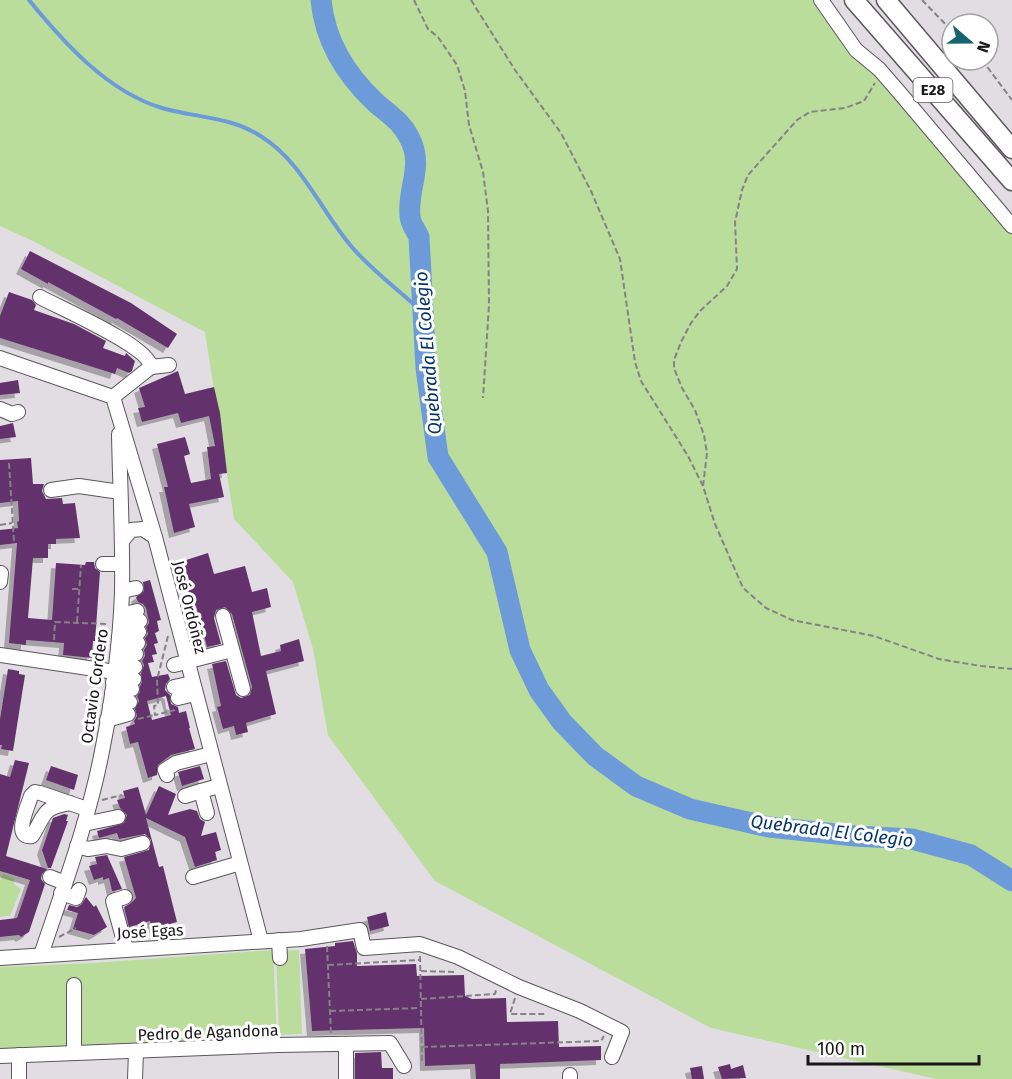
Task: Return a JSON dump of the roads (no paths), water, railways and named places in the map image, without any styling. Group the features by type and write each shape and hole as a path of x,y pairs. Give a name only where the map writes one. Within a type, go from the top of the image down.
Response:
{"main road":[{"name":"E28","path":"854,0 1012,181"},
{"name":"E28","path":"886,0 1012,149"}],"street":[{"path":"820,0 856,50 881,72 1012,226"},
{"path":"40,297 119,337 142,352 151,367"},
{"path":"0,358 113,397 151,367 169,365"},
{"name":"José Ordóñez","path":"113,397 155,537 183,680 211,754 261,941"},
{"path":"0,409 12,414 18,412"},
{"name":"Octavio Cordero","path":"41,955 58,892 77,846 82,809 110,746 107,720 126,651 118,414"},
{"path":"51,490 79,486 120,492"},
{"path":"122,541 131,530 142,529 155,537"},
{"path":"103,564 122,564"},
{"path":"223,616 243,689"},
{"path":"183,680 232,650"},
{"path":"0,655 126,651 107,720"},
{"path":"167,775 165,770 176,764 211,754"},
{"path":"207,813 193,791 218,783"},
{"path":"82,809 118,815"},
{"path":"212,827 210,818 226,812"},
{"path":"77,846 88,849 106,846 121,849 143,843"},
{"path":"193,877 240,863"},
{"path":"50,878 58,892 76,898 79,890"},
{"path":"125,897 113,901 126,950"},
{"name":"José Egas","path":"0,958 301,939 360,930 364,948 420,944 459,957 519,987 580,1011 622,1032 612,1057"},
{"path":"279,940 280,958"},
{"path":"74,985 74,1053"},
{"name":"Pedro de Agandona","path":"0,1056 390,1043 404,1066"},
{"path":"346,1044 346,1079"},
{"path":"135,1079 136,1051"},
{"path":"19,1079 20,1055"}],"waterway":[{"path":"29,0 72,49 105,78 123,90 142,101 162,108 238,125 276,147 300,173 340,232 358,254 421,311"},
{"name":"Quebrada El Colegio","path":"321,0 332,44 346,69 365,92 399,123 407,133 414,149 415,168 410,216 419,237 426,368 438,457 497,552 520,650 539,690 562,722 595,756 636,786 690,809 769,827 912,839 971,855 1012,881"}]}
